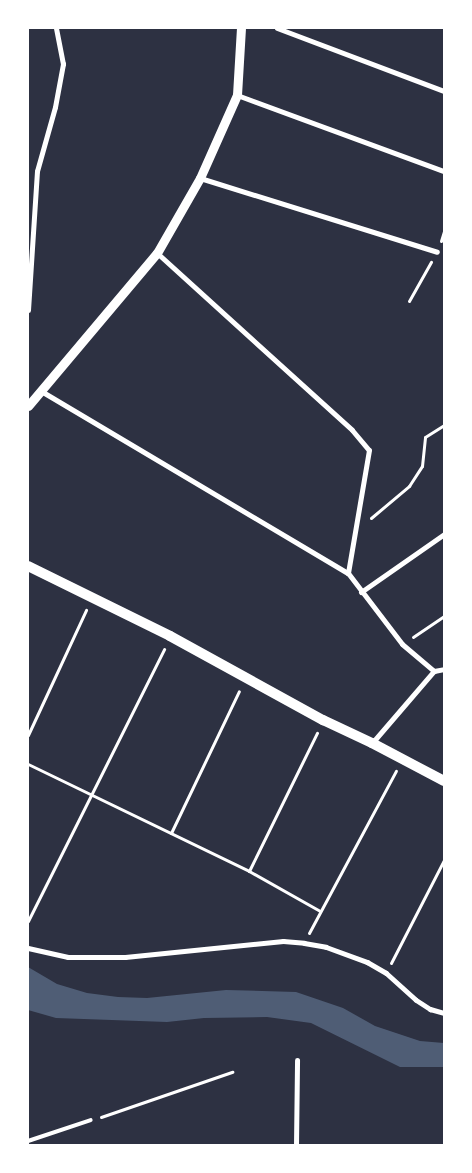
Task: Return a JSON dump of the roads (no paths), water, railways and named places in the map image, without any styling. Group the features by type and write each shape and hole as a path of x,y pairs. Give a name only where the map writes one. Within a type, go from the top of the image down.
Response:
{"main road":[{"path":"28,566 170,636 323,720 372,743 444,781"}],"street":[{"path":"28,310 37,171 56,108 63,64 56,28"},
{"path":"28,406 157,253 200,178 237,95 241,28"},
{"path":"277,28 444,91"},
{"path":"237,95 444,171"},
{"path":"200,178 437,252"},
{"path":"157,253 352,430 369,450 348,573"},
{"path":"42,391 348,573 402,644 434,671"},
{"path":"361,592 444,534"},
{"path":"372,743 434,671 444,669"},
{"path":"28,948 68,957 125,957 282,940 304,943 347,954 386,973 416,1000 430,1009 444,1013"},
{"path":"296,1146 297,1060"}],"lane":[{"path":"28,1141 90,1120"}],"water":[{"path":"28,967 57,984 87,993 118,997 147,998 226,990 296,992 343,1008 375,1026 420,1041 444,1043 444,1067 400,1067 311,1023 267,1017 204,1018 167,1022 56,1018 28,1010"}]}
